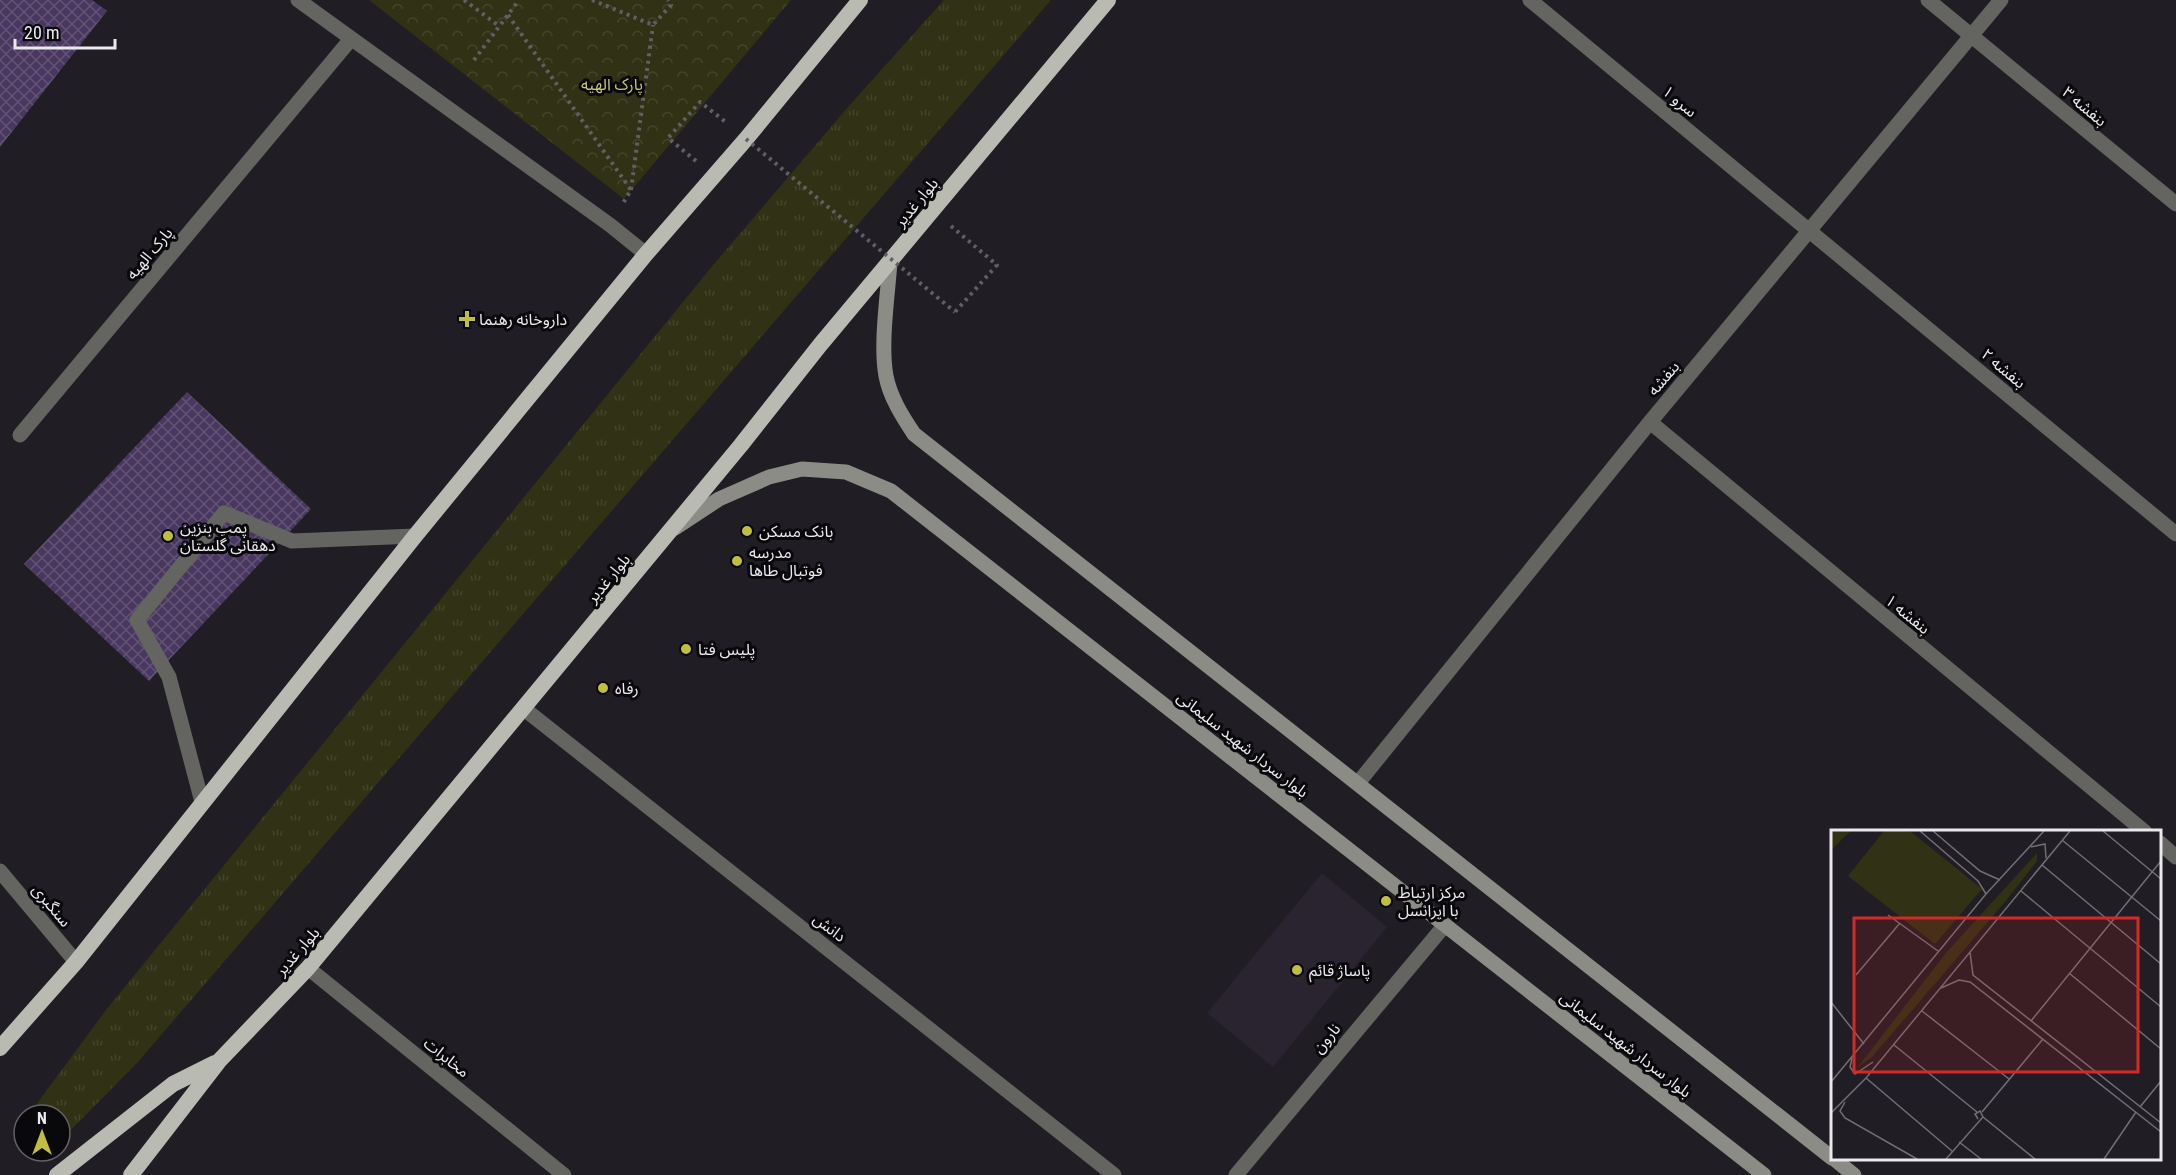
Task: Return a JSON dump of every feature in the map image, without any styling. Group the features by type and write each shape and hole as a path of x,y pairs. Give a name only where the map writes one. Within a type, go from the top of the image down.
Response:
{"highway":[{"path":"0,1048 75,962 415,536 646,254 746,139 860,0"},
{"name":"بلوار غدیر","path":"131,1175 219,1061 308,968 741,445 820,345 1108,0"},
{"path":"57,1175 172,1084 219,1061"}],"main road":[{"path":"890,261 885,335 886,376 898,409 914,434 1831,1156"},
{"name":"بلوار سردار شهید سلیمانی","path":"668,533 719,499 769,477 802,470 846,472 891,491 1764,1175"},
{"path":"1835,1160 1854,1175"}],"street":[{"path":"298,0 610,225 646,254"},
{"name":"سرو ۱","path":"1530,0 1808,230"},
{"name":"بنفشه ۳","path":"1928,0 2176,204"},
{"name":"بنفشه","path":"1358,783 1650,422 2001,0"},
{"name":"پارک الهیه","path":"20,435 351,39"},
{"name":"بنفشه ۲","path":"1808,230 2176,534"},
{"name":"بنفشه ۱","path":"1650,422 2144,830"},
{"path":"202,802 169,677 137,620 224,513 292,541 415,536"},
{"name":"دانش","path":"523,708 1114,1175"},
{"path":"2161,844 2176,857"},
{"name":"سنگبری","path":"0,871 75,962"},
{"name":"نارون","path":"1236,1175 1445,925"},
{"name":"مخابرات","path":"308,968 564,1175"}],"path":[{"path":"464,0 499,26"},
{"path":"474,60 519,0"},
{"path":"592,0 653,25"},
{"path":"610,225 631,190 653,25 671,5 668,0"},
{"path":"508,15 631,190"},
{"path":"714,176 668,138 700,102 955,312 996,264 932,210"}],"shaded area":[{"name":"پاساژ قائم","path":"1322,873 1387,927 1273,1067 1207,1013"}],"green space":[{"name":"پارک الهیه","path":"369,0 791,0 624,199"},
{"path":"944,0 1051,0 137,1063 72,1129 72,1103 38,1103 106,1010 709,270 848,107"}],"building":[{"path":"0,0 92,0 107,11 0,147"},
{"name":"پمپ بنزین دهقانی گلستان","path":"187,392 311,509 149,681 24,564"}],"place":[{"name":"داروخانه رهنما","path":"467,319"},
{"name":"بانک مسکن","path":"747,531"},
{"name":"پمپ بنزین دهقانی گلستان","path":"168,536"},
{"name":"مدرسه فوتبال طاها","path":"737,561"},
{"name":"پلیس فتا","path":"686,649"},
{"name":"رفاه","path":"603,688"},
{"name":"مرکز ارتباط با ایرانسل","path":"1386,901"},
{"name":"پاساژ قائم","path":"1297,970"}]}
